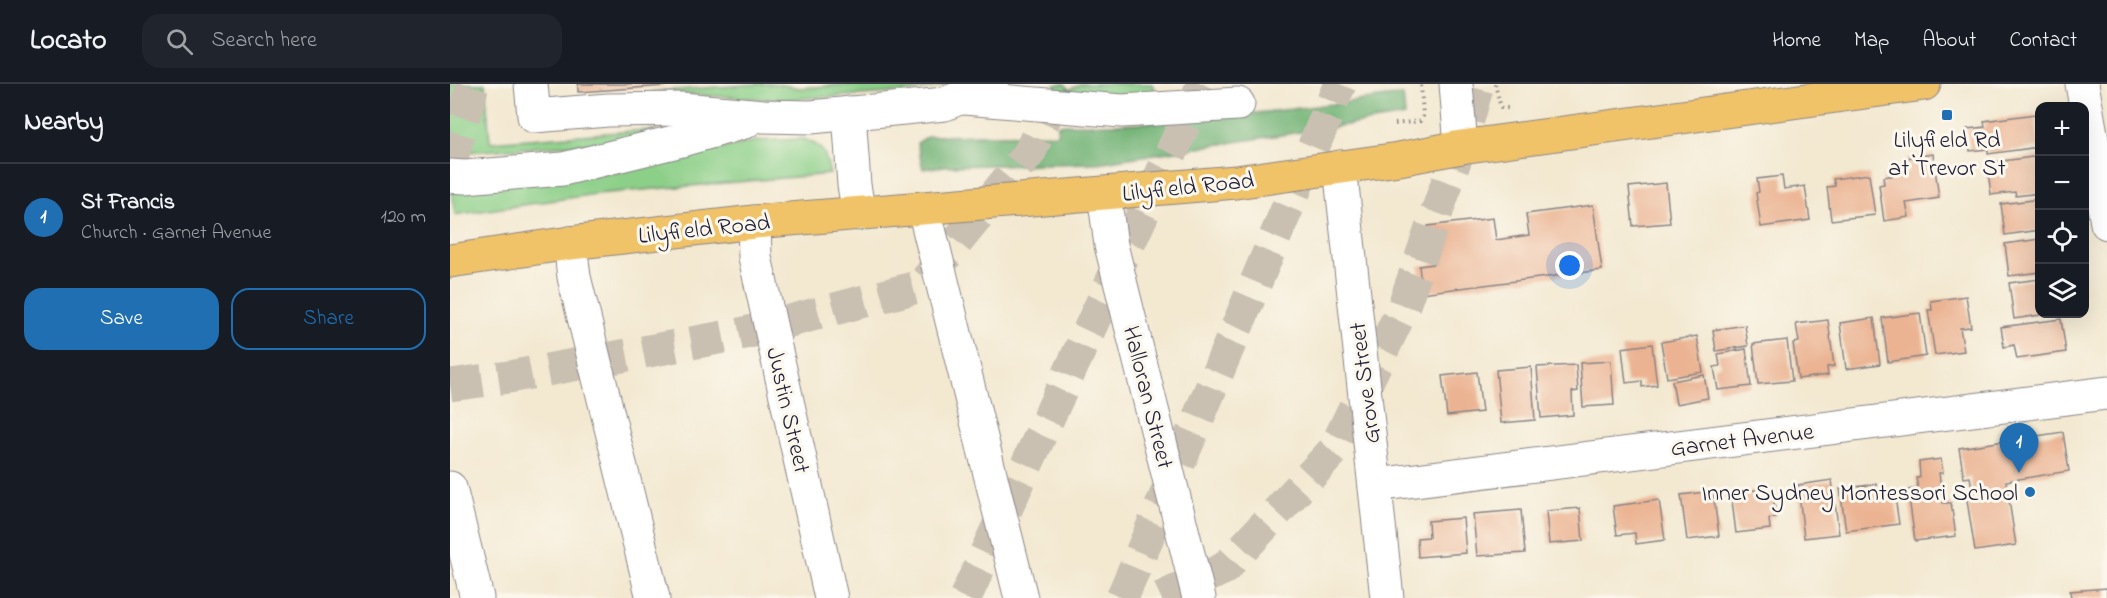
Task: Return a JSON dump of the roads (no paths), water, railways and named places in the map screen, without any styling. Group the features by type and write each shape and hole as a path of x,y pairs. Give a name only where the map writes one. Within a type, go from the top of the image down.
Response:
{"main road":[{"name":"Lilyfield Road","path":"450,261 570,243 754,222 1236,182 1461,147 1924,84"}],"street":[{"path":"531,84 534,116 608,110 681,109 764,116 811,117 945,104 992,84"},
{"path":"2082,84 2107,223"},
{"path":"1456,89 1461,147"},
{"path":"959,98 1122,111 1238,104"},
{"path":"849,113 854,185 859,214"},
{"path":"450,176 465,177 563,169 682,140 764,116"},
{"name":"Grove Street","path":"1340,167 1387,598"},
{"name":"Halloran Street","path":"1104,194 1111,245 1199,598"},
{"path":"924,209 1021,598"},
{"name":"Justin Street","path":"754,222 755,257 831,598"},
{"path":"570,243 574,277 652,598"},
{"name":"Garnet Avenue","path":"1376,485 2107,393"},
{"path":"450,488 477,598"}],"tunnel":[{"path":"450,165 473,84"},
{"path":"450,385 509,377 745,333 921,286 1030,152 1060,84"},
{"path":"965,598 1203,84"},
{"path":"1122,598 1340,84"},
{"path":"1161,598 1225,568 1334,450 1403,308 1463,138 1478,84"}],"place":[{"name":"Lilyfield Rd at Trevor St","path":"1947,115"},
{"name":"St Francis","path":"2019,473"},
{"name":"Inner Sydney Montessori School","path":"2030,492"}]}
